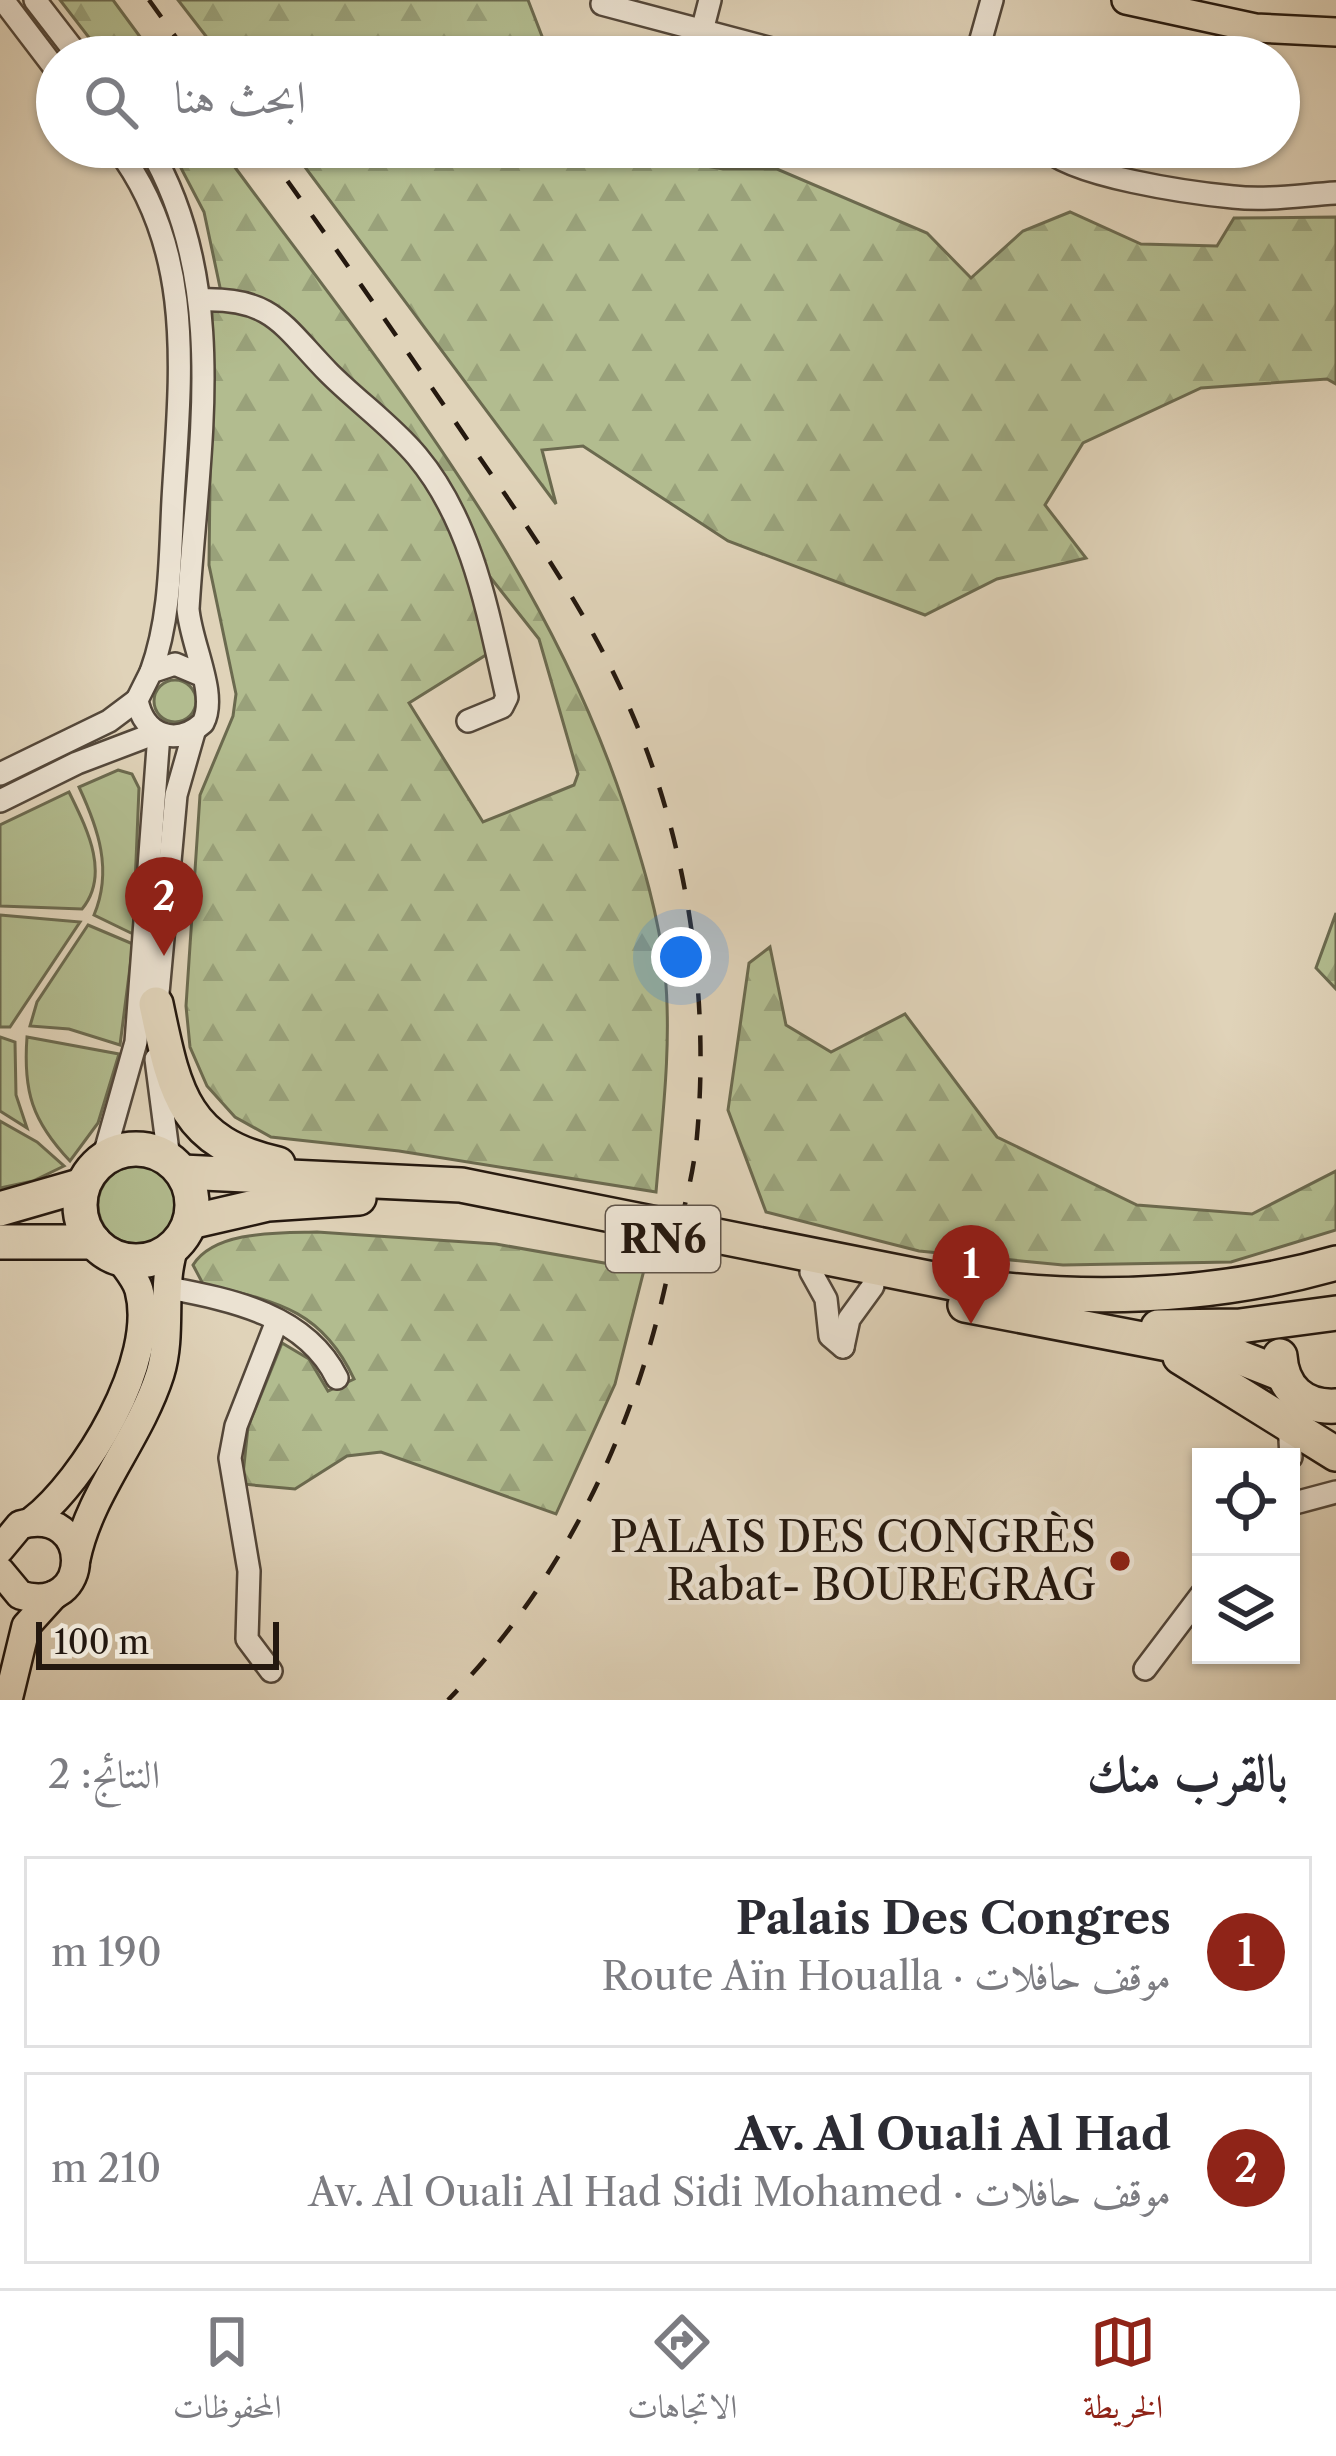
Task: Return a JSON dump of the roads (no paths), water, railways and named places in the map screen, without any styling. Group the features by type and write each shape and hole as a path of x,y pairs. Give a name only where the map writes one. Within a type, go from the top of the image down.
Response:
{"highway":[{"path":"156,1004 177,1092 205,1133 266,1161 339,1177"},
{"name":"RN6","path":"0,1209 93,1172 136,1148 176,1166 461,1185 1004,1290 1123,1295 1232,1286 1336,1263"},
{"path":"176,1166 190,1188 183,1234"},
{"path":"93,1172 81,1215 107,1250"},
{"name":"RN6","path":"0,1242 107,1250 150,1259 183,1234 268,1204 406,1199 613,1228 1132,1340 1241,1358 1282,1374 1300,1398 1334,1408"},
{"name":"RN6","path":"922,1277 1028,1308 1120,1324 1208,1328 1336,1313"},
{"path":"1282,1374 1283,1343 1301,1319"},
{"path":"1132,1340 1192,1363 1336,1454"}],"main road":[{"path":"1126,0 1255,28 1336,32"},
{"path":"1182,0 1262,15 1336,18"},
{"path":"8,1700 26,1626 68,1584 92,1506 128,1450 161,1370 167,1266 183,1234"},
{"path":"54,1595 20,1595 1,1562 32,1521 50,1507 100,1438 137,1349 139,1286 107,1250"},
{"path":"32,1521 56,1526 67,1535 76,1559"}],"street":[{"path":"3,0 10,29 36,52"},
{"path":"35,0 63,36"},
{"path":"701,31 710,0"},
{"path":"982,36 992,0"},
{"path":"602,4 720,36"},
{"path":"0,774 109,721 137,700 151,672 166,619 183,352 164,244 129,168"},
{"path":"159,168 179,209 200,300 202,394 188,609 209,712 194,732 176,795 156,1004 155,1056 176,1166"},
{"path":"1091,168 1234,197 1336,193"},
{"path":"200,300 236,300 274,314 398,435 440,487 469,549 507,694 502,707 468,721"},
{"path":"151,672 175,664 202,675"},
{"path":"137,700 146,724 158,733"},
{"path":"0,802 77,763 158,733 194,732"},
{"path":"93,1172 136,1042 158,733"},
{"path":"811,1272 826,1299 830,1336 843,1347 849,1319 873,1286"},
{"path":"169,1288 228,1299 277,1321 318,1346 337,1378"},
{"path":"271,1671 248,1639 249,1571 230,1458 236,1426 277,1321"},
{"path":"1289,1422 1290,1448"},
{"path":"1300,1502 1336,1492"},
{"path":"1145,1669 1192,1607"}],"railway":[{"path":"149,0 175,36"},
{"path":"278,168 515,508 614,674 666,811 680,864 697,973 700,1082 695,1154 634,1394 613,1450 558,1557 525,1607 448,1700"}],"place":[{"name":"Av. Al Ouali Al Had","path":"164,956"},
{"name":"Palais Des Congres","path":"971,1324"},
{"name":"PALAIS DES CONGRÈS Rabat- BOUREGRAG","path":"1120,1561"}]}
